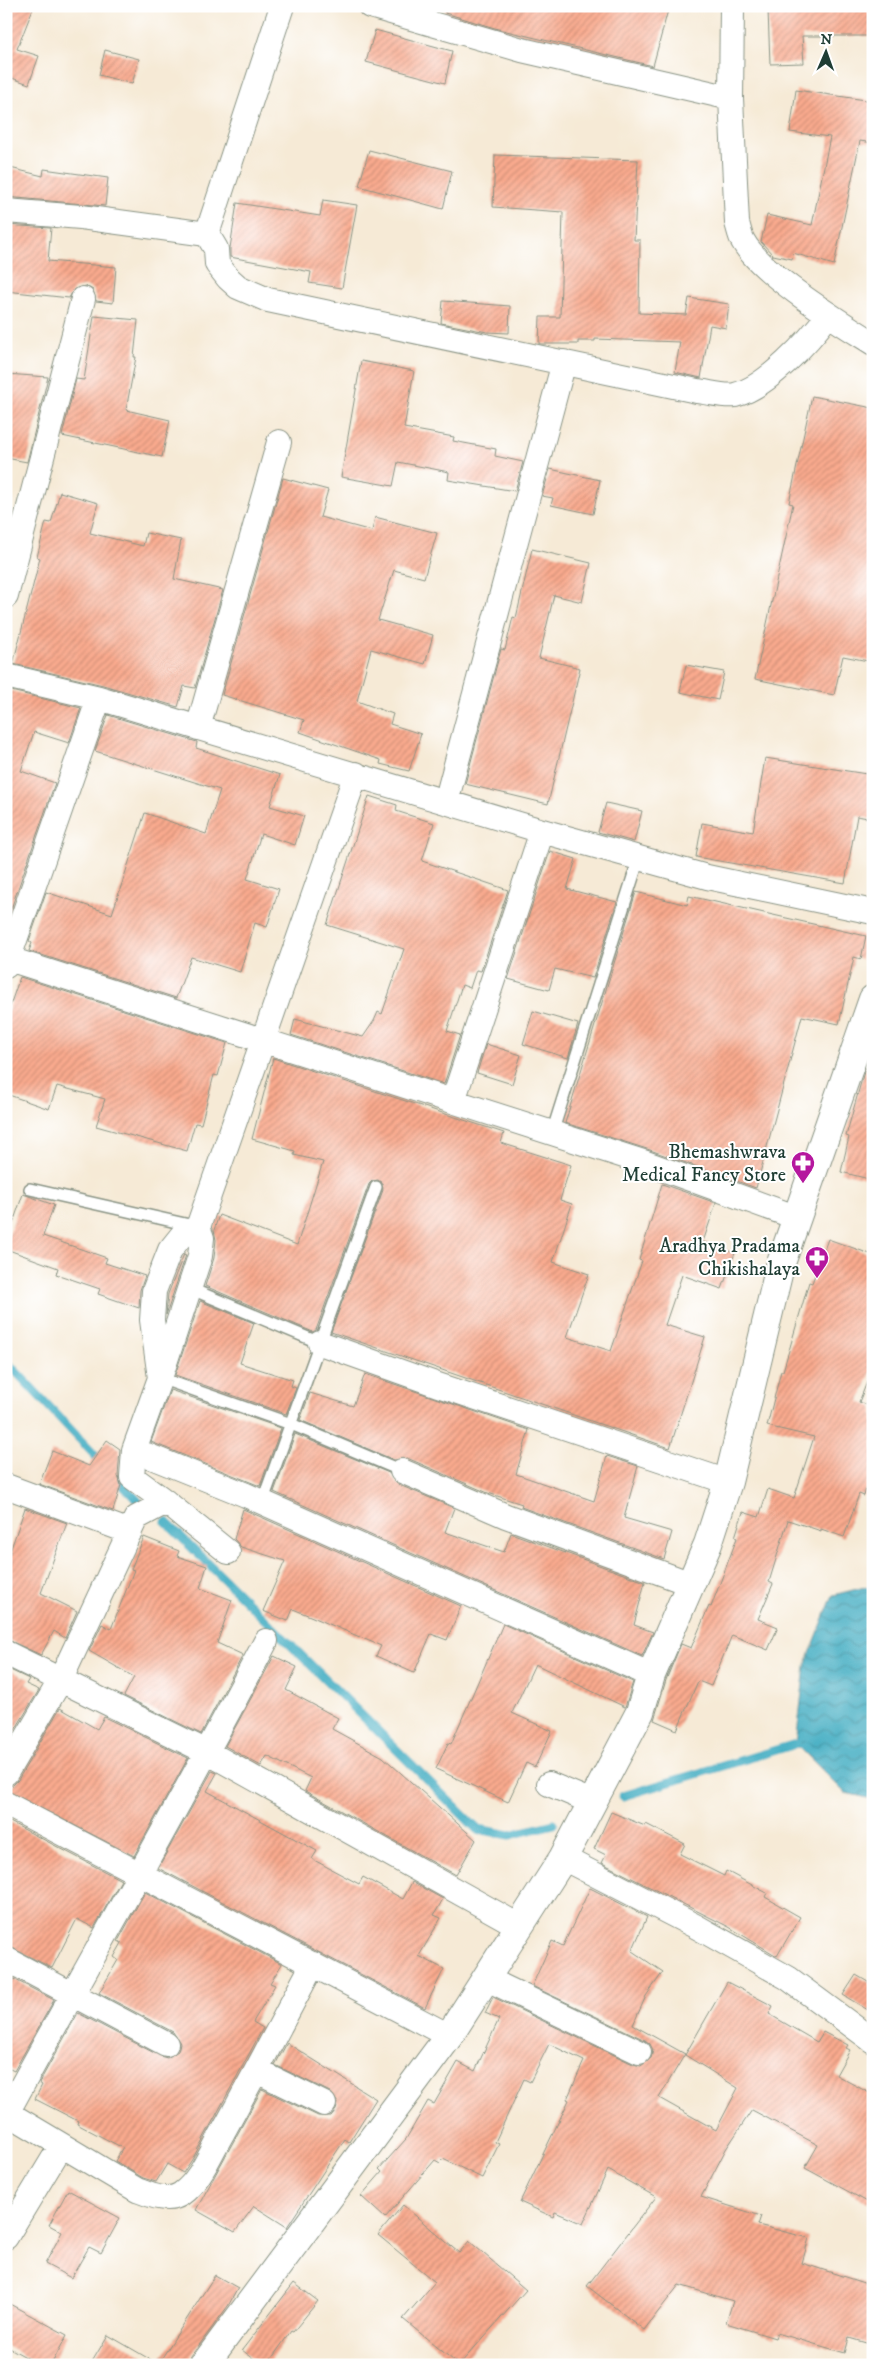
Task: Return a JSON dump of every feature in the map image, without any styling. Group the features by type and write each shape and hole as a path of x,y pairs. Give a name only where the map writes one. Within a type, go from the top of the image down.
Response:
{"main road":[{"path":"204,2365 449,2036 487,1979 562,1858 640,1712 651,1675 708,1544 728,1482 780,1266 872,1003"}],"street":[{"path":"282,6 208,234 216,249 218,264 228,278 238,287 255,296 697,391 734,395 755,387 776,370 811,338 828,315"},
{"path":"370,6 522,50 731,98"},
{"path":"732,6 731,98 736,223 743,242 775,275 828,315 873,343"},
{"path":"6,211 208,234"},
{"path":"6,596 83,299"},
{"path":"446,802 564,362"},
{"path":"198,728 279,442"},
{"path":"6,676 99,698 542,831 707,877 873,912"},
{"path":"99,698 7,962 265,1041 646,1163 798,1218"},
{"path":"228,1552 132,1477 134,1450 200,1256 202,1238 198,1227 265,1041 356,774"},
{"path":"453,1101 542,831"},
{"path":"160,1378 152,1320 154,1291 170,1250 182,1235 198,1227"},
{"path":"320,1343 438,1385 728,1482"},
{"path":"134,1450 262,1503 651,1675"},
{"path":"402,1471 506,1516 691,1584"},
{"path":"6,1486 130,1532"},
{"path":"6,1773 60,1681 136,1518 166,1502"},
{"path":"266,1641 140,1876 71,1995 7,2112 137,2190 153,2196 169,2198 180,2195 196,2180 257,2070 312,1964"},
{"path":"6,1653 207,1752 519,1926"},
{"path":"549,1784 592,1802"},
{"path":"6,1804 140,1876 449,2036"},
{"path":"562,1858 697,1927 788,1978 873,2041"},
{"path":"6,1959 166,2044"},
{"path":"487,1979 639,2052"},
{"path":"257,2070 324,2104"},
{"path":"6,2237 61,2146"}],"lane":[{"path":"552,1133 639,858"},
{"path":"262,1503 376,1187"},
{"path":"30,1189 198,1227"},
{"path":"189,1288 320,1343"},
{"path":"160,1378 291,1424 402,1471"}],"water":[{"path":"873,1585 873,1799 845,1793 796,1744 805,1666 833,1595"}],"building":[{"path":"6,6 34,6 17,49 39,56 29,84 6,76"},
{"path":"446,6 656,6 668,10 653,66 498,29 445,13"},
{"path":"822,6 873,6 873,36 802,36 804,63 770,64 768,10 822,8"},
{"path":"375,30 452,51 445,83 366,62"},
{"path":"105,50 139,59 132,84 99,75"},
{"path":"796,90 873,101 873,143 860,141 834,265 793,253 792,259 773,255 761,242 767,215 812,225 830,137 790,132"},
{"path":"369,150 452,171 443,209 359,186"},
{"path":"495,155 638,160 634,240 640,240 639,313 686,315 689,298 729,304 726,328 710,325 701,378 675,372 680,342 595,339 595,341 578,341 578,344 539,344 540,317 560,317 563,212 493,207"},
{"path":"6,167 43,176 44,169 108,178 105,206 6,197"},
{"path":"323,200 357,205 342,288 309,283 311,272 230,257 237,203 320,216"},
{"path":"6,225 51,228 48,261 116,267 113,303 96,301 93,290 86,286 74,289 69,298 6,291"},
{"path":"443,301 510,306 509,333 487,332 441,323"},
{"path":"94,316 138,320 134,357 136,357 126,410 170,420 162,457 62,436 76,379 84,380"},
{"path":"361,361 414,371 404,428 454,437 453,441 496,449 495,456 523,462 515,491 448,480 449,472 398,462 393,486 341,477"},
{"path":"6,374 48,377 27,462 6,458"},
{"path":"812,396 873,408 873,662 843,656 834,695 755,679 793,504 789,503"},
{"path":"550,469 600,480 593,514 551,505 553,498 542,496"},
{"path":"283,478 328,490 320,517 372,531 375,517 437,533 424,578 394,570 378,620 433,635 425,664 371,649 357,701 393,714 390,724 421,734 409,771 380,764 381,760 300,732 304,720 222,695"},
{"path":"60,492 98,503 90,533 143,546 146,533 181,540 174,579 223,590 195,688 184,686 178,707 103,685 13,664 40,558 37,557 46,522 51,523"},
{"path":"532,549 591,563 582,602 554,595 539,658 580,668 548,804 465,784 501,649 505,650 513,617 516,618"},
{"path":"686,665 724,672 718,700 680,692"},
{"path":"7,690 81,708 69,743 34,732 21,771 55,783 6,923"},
{"path":"108,715 197,742 196,748 280,775 270,806 304,816 295,845 261,834 247,879 279,889 267,927 255,923 240,972 191,957 176,998 29,951 32,943 29,941 46,892 112,914 145,813 206,834 220,790 95,751"},
{"path":"765,758 873,775 873,819 857,816 845,883 696,857 702,823 753,832"},
{"path":"369,796 397,805 396,811 434,823 422,861 508,890 481,971 476,970 470,988 462,985 447,1031 460,1035 444,1084 291,1035 295,1019 363,1037 378,1012 382,1014 404,949 327,925"},
{"path":"606,803 642,811 634,842 598,832"},
{"path":"550,851 576,859 567,889 617,902 593,978 555,969 549,990 508,979"},
{"path":"636,892 687,905 689,896 866,936 861,959 854,957 839,1024 802,1016 756,1188 650,1150 565,1123"},
{"path":"20,977 227,1043 218,1076 214,1075 201,1124 195,1123 187,1151 96,1126 105,1099 57,1086 49,1109 6,1094 6,1017"},
{"path":"533,1011 578,1024 568,1058 523,1044"},
{"path":"486,1044 521,1055 512,1084 477,1073"},
{"path":"273,1058 504,1133 501,1143 571,1165 560,1200 572,1204 553,1262 589,1274 567,1337 611,1351 642,1261 639,1260 662,1184 716,1203 703,1242 735,1253 722,1289 682,1275 665,1325 705,1337 670,1448 331,1332 383,1190 382,1183 378,1180 372,1181 369,1184 316,1330 313,1332 205,1286 214,1258 216,1240 214,1230 219,1215 297,1245 323,1162 294,1155 295,1151 252,1139"},
{"path":"865,1068 873,1069 873,1180 841,1172 849,1137 846,1136"},
{"path":"23,1194 54,1205 43,1236 107,1258 105,1263 145,1276 140,1290 139,1308 98,1294 100,1289 56,1274 58,1268 6,1249 6,1243"},
{"path":"828,1239 873,1255 873,1367 859,1402 873,1407 873,1463 864,1496 859,1494 844,1537 788,1520 769,1582 773,1584 758,1619 778,1627 768,1650 732,1635 711,1686 698,1681 677,1730 654,1720 666,1680 681,1644 691,1648 709,1606 711,1607 737,1538 735,1537 743,1512 759,1517 768,1489 794,1498 814,1437 767,1426 781,1371 783,1371 809,1282 812,1283"},
{"path":"184,1254 186,1255 166,1315 168,1294"},
{"path":"200,1301 254,1323 240,1363 293,1380 291,1386 296,1388 286,1414 175,1375"},
{"path":"365,1374 529,1430 516,1474 594,1501 607,1456 638,1466 624,1518 672,1532 664,1559 521,1507 522,1504 488,1493 407,1458 394,1460 300,1420 310,1393 353,1406"},
{"path":"170,1390 281,1428 260,1486 151,1442"},
{"path":"295,1434 389,1473 397,1484 454,1508 445,1532 504,1552 511,1533 645,1582 634,1625 653,1632 642,1656 274,1492"},
{"path":"107,1440 120,1449 118,1476 121,1485 113,1511 39,1484 52,1451 89,1466"},
{"path":"25,1508 67,1523 41,1593 77,1611 65,1638 54,1631 41,1655 6,1639 6,1563"},
{"path":"243,1509 461,1606 447,1640 431,1634 414,1673 376,1656 381,1646 315,1618 293,1609 288,1621 263,1611 285,1561 241,1547 234,1539"},
{"path":"144,1537 179,1551 177,1556 207,1566 200,1588 232,1600 217,1643 243,1655 201,1734 124,1696 134,1677 89,1651 102,1624 111,1629 134,1570 131,1569"},
{"path":"503,1624 633,1682 625,1707 535,1664 512,1713 552,1731 535,1767 526,1763 508,1802 436,1769 448,1743 451,1744"},
{"path":"274,1656 297,1667 286,1690 338,1718 332,1729 383,1757 476,1840 456,1875 305,1791 311,1778 267,1756 261,1766 225,1746"},
{"path":"6,1668 29,1679 26,1684 39,1690 6,1745"},
{"path":"60,1708 97,1729 104,1717 188,1758 134,1856 6,1790 6,1787 13,1785 18,1780"},
{"path":"212,1771 217,1773 207,1791 317,1851 312,1859 359,1884 363,1877 403,1899 412,1882 443,1899 434,1915 441,1918 419,1956 444,1969 425,2008 158,1868"},
{"path":"611,1812 645,1826 646,1824 685,1844 680,1854 724,1876 726,1871 767,1893 765,1897 800,1917 777,1956 729,1927 602,1863 606,1855 594,1849"},
{"path":"6,1820 121,1880 94,1928 77,1919 52,1968 6,1945"},
{"path":"590,1888 647,1917 632,1951 663,1972 646,1996 633,2025 685,2054 659,2098 716,2130 738,2088 685,2055 727,1982 773,2006 769,2014 817,2042 823,2032 848,2045 846,2048 850,2050 836,2075 873,2095 873,2205 805,2168 818,2145 752,2110 726,2149 701,2197 761,2216 758,2225 809,2238 802,2263 873,2286 873,2345 849,2338 845,2353 777,2333 775,2338 726,2323 733,2301 679,2285 644,2330 587,2286 656,2197 608,2170 583,2224 555,2212 553,2217 520,2202 569,2100 567,2099 584,2061 549,2044 530,2082 524,2079 495,2142 499,2144 482,2178 443,2159 440,2163 435,2160 385,2218 361,2196 382,2172 379,2169 406,2139 428,2101 434,2104 458,2062 475,2071 499,2019 485,2013 493,1997 633,2064 641,2066 651,2058 653,2050 645,2040 532,1986 552,1941 563,1946"},
{"path":"145,1892 282,1964 270,1983 275,1985 253,2022 263,2028 193,2158 183,2173 167,2164 156,2182 143,2178 115,2161 123,2148 77,2124 78,2121 35,2099 42,2085 39,2083 78,2013 160,2056 167,2058 178,2051 180,2043 173,2032 99,1993 118,1960 114,1957 122,1943 118,1941"},
{"path":"6,1975 54,2000 14,2071 6,2067"},
{"path":"856,1975 873,1985 873,2013 843,1995"},
{"path":"287,2043 376,2099 349,2142 345,2139 287,2227 254,2206 235,2232 196,2210 262,2089 318,2116 331,2116 336,2110 338,2103 330,2092 275,2065"},
{"path":"68,2190 120,2218 101,2253 89,2247 71,2278 45,2264 62,2232 49,2225"},
{"path":"403,2205 459,2253 469,2241 526,2290 459,2365 403,2319 435,2282 378,2235"},
{"path":"215,2275 238,2288 228,2306 191,2356 189,2365 90,2365 108,2335 158,2364"},
{"path":"294,2283 318,2301 293,2332 291,2331 267,2365 262,2365 242,2350"},
{"path":"6,2302 67,2335 51,2365 40,2365 6,2346"}],"waterway":[{"path":"6,1361 104,1465"},
{"path":"112,1474 138,1501"},
{"path":"166,1522 477,1829 510,1835 554,1824"},
{"path":"623,1796 796,1744"}],"place":[{"name":"Bhemashwrava Medical Fancy Store","path":"803,1184"},
{"name":"Aradhya Pradama Chikishalaya","path":"817,1279"}]}
